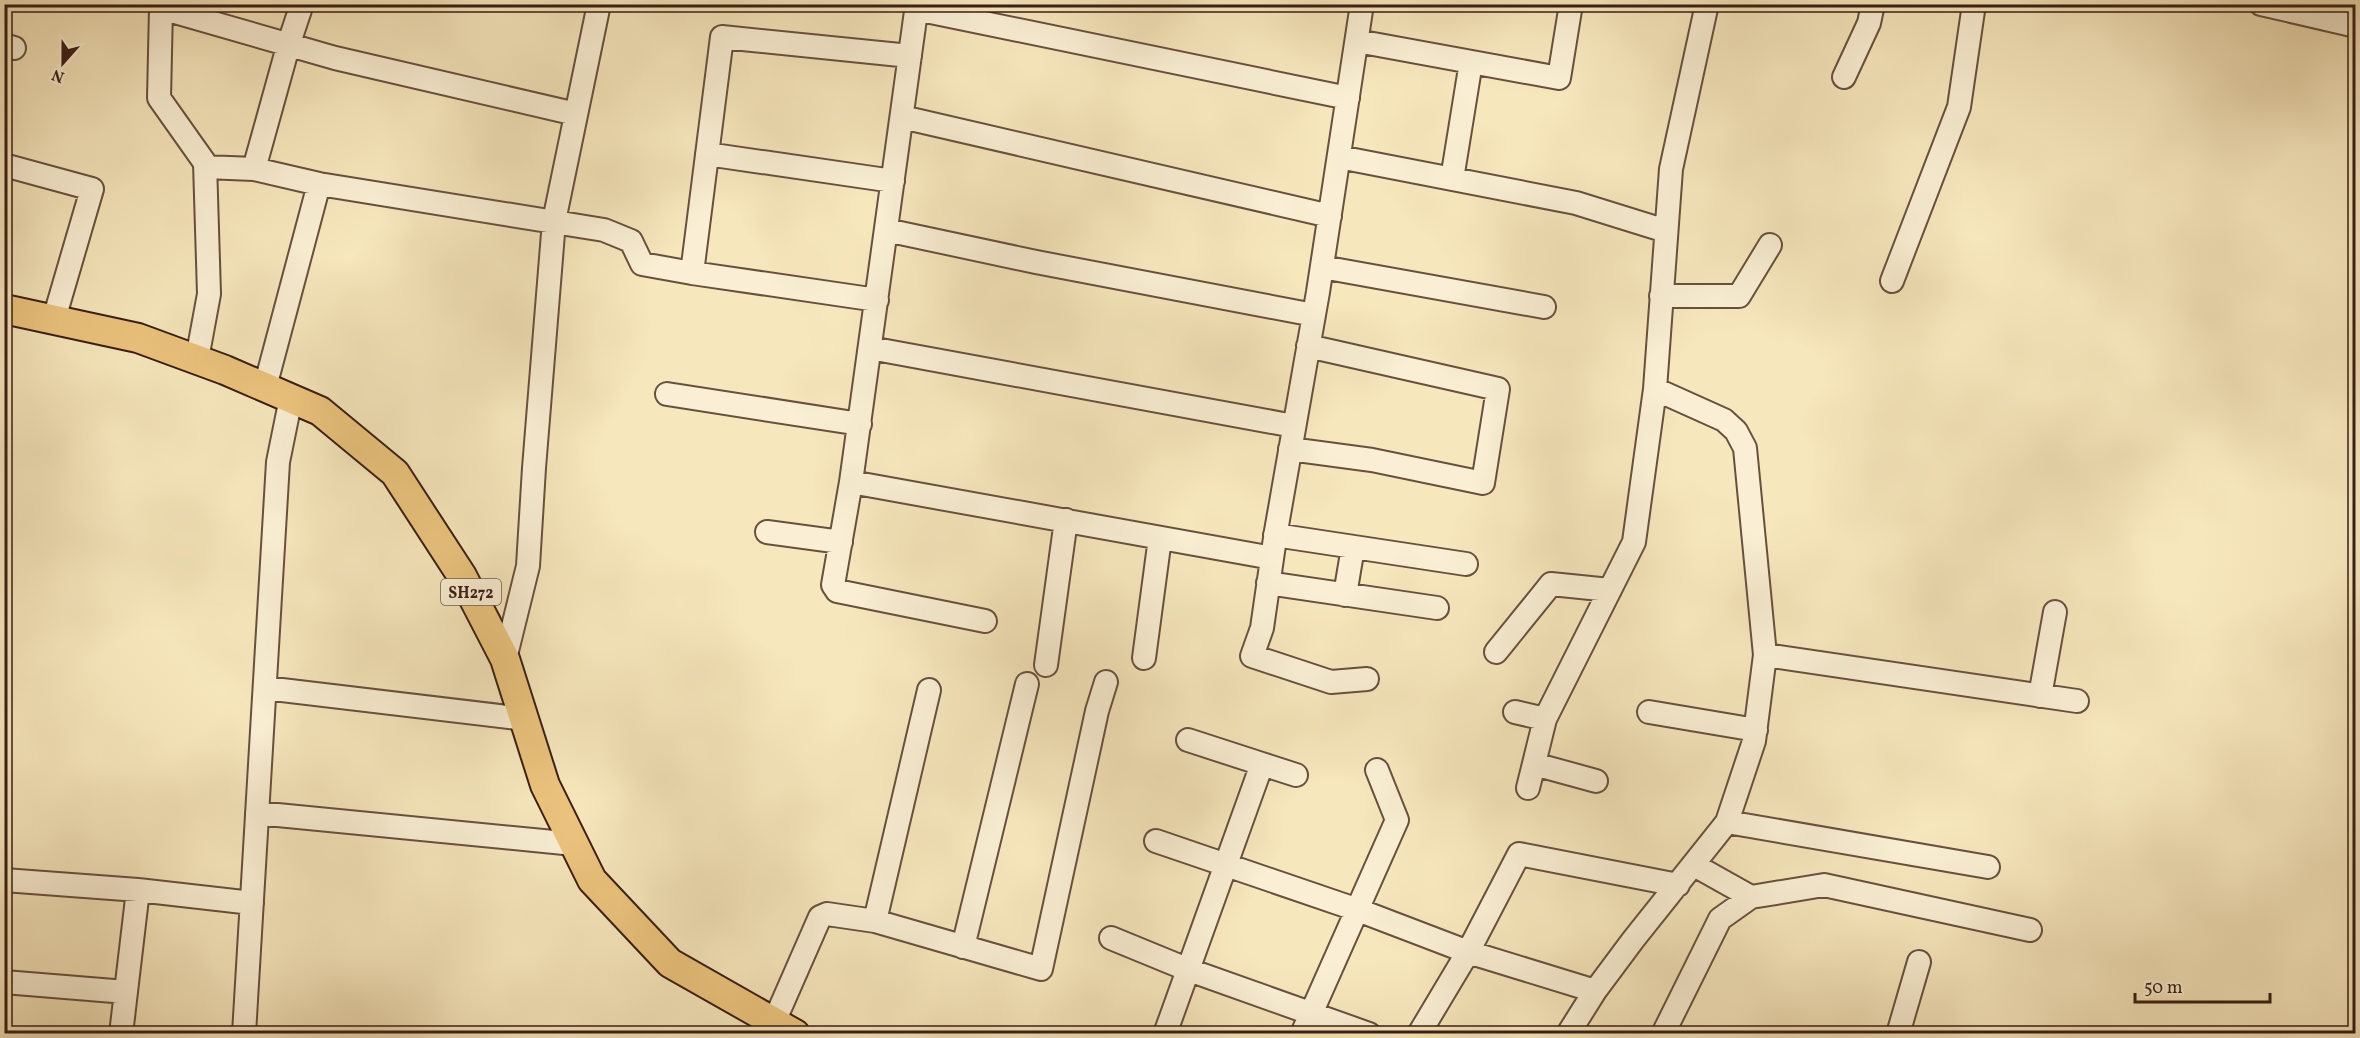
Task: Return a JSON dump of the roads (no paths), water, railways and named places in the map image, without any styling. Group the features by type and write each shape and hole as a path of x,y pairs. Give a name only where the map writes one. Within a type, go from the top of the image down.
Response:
{"main road":[{"name":"SH272","path":"4,309 138,338 265,387 321,411 395,473 462,576 505,659 545,785 592,880 670,963 785,1028"}],"street":[{"path":"254,169 302,4"},
{"path":"505,659 528,566 554,221 599,4"},
{"path":"1362,4 1322,267 1275,535 1262,628 1252,656 1331,682 1367,679"},
{"path":"1357,41 1559,78 1571,4"},
{"path":"1528,788 1545,719 1634,542 1655,389 1671,169 1707,4"},
{"path":"1844,77 1869,23 1873,4"},
{"path":"1892,281 1959,107 1974,4"},
{"path":"2261,4 2355,26"},
{"path":"197,359 209,294 205,167 182,127 159,98 159,6 335,58 576,114"},
{"path":"985,621 837,591 832,585 860,424 916,7 1348,98"},
{"path":"692,273 722,37 910,56"},
{"path":"1452,179 1471,62"},
{"path":"902,117 1330,216"},
{"path":"707,154 893,181"},
{"path":"1339,157 1576,202 1666,231"},
{"path":"4,165 92,189 54,319"},
{"path":"205,167 254,169 319,184 604,230 631,241 642,264 877,300"},
{"path":"265,387 319,184"},
{"path":"886,230 1036,262 1314,315"},
{"path":"1662,296 1739,296 1770,245"},
{"path":"1322,267 1544,307"},
{"path":"1290,449 1372,460 1483,483 1497,389 1308,346"},
{"path":"870,348 1294,426"},
{"path":"1568,1034 1595,991 1633,940 1727,822 1756,730 1765,655 1744,448 1736,431 1724,420 1655,389"},
{"path":"667,394 860,424"},
{"path":"244,1034 278,462 291,398"},
{"path":"851,482 1272,558"},
{"path":"1046,665 1066,520"},
{"path":"767,532 841,542"},
{"path":"1275,535 1466,564"},
{"path":"1144,657 1160,538"},
{"path":"1345,595 1353,547"},
{"path":"1268,584 1437,608"},
{"path":"1496,652 1551,584 1611,590"},
{"path":"2040,696 2055,612"},
{"path":"1765,655 2077,701"},
{"path":"785,1028 820,917 827,914 875,921 1041,969 1097,711 1106,682"},
{"path":"963,947 1027,684"},
{"path":"265,688 525,719"},
{"path":"875,921 929,690"},
{"path":"1515,712 1545,719"},
{"path":"1649,712 1756,730"},
{"path":"1188,740 1296,775"},
{"path":"1165,1034 1262,764"},
{"path":"1534,764 1596,781"},
{"path":"1306,1023 1397,820 1377,770"},
{"path":"257,813 574,844"},
{"path":"1727,822 1988,867"},
{"path":"1156,840 1358,910 1468,952 1595,991"},
{"path":"1419,1034 1468,952 1519,854 1678,885"},
{"path":"1694,865 1751,897"},
{"path":"4,880 138,890 252,903"},
{"path":"1663,1034 1720,919 1751,897 1824,885 2030,930"},
{"path":"121,1034 138,890"},
{"path":"1111,938 1189,970 1306,1023 1369,1034"},
{"path":"1899,1034 1919,962"},
{"path":"4,982 126,992"}]}
